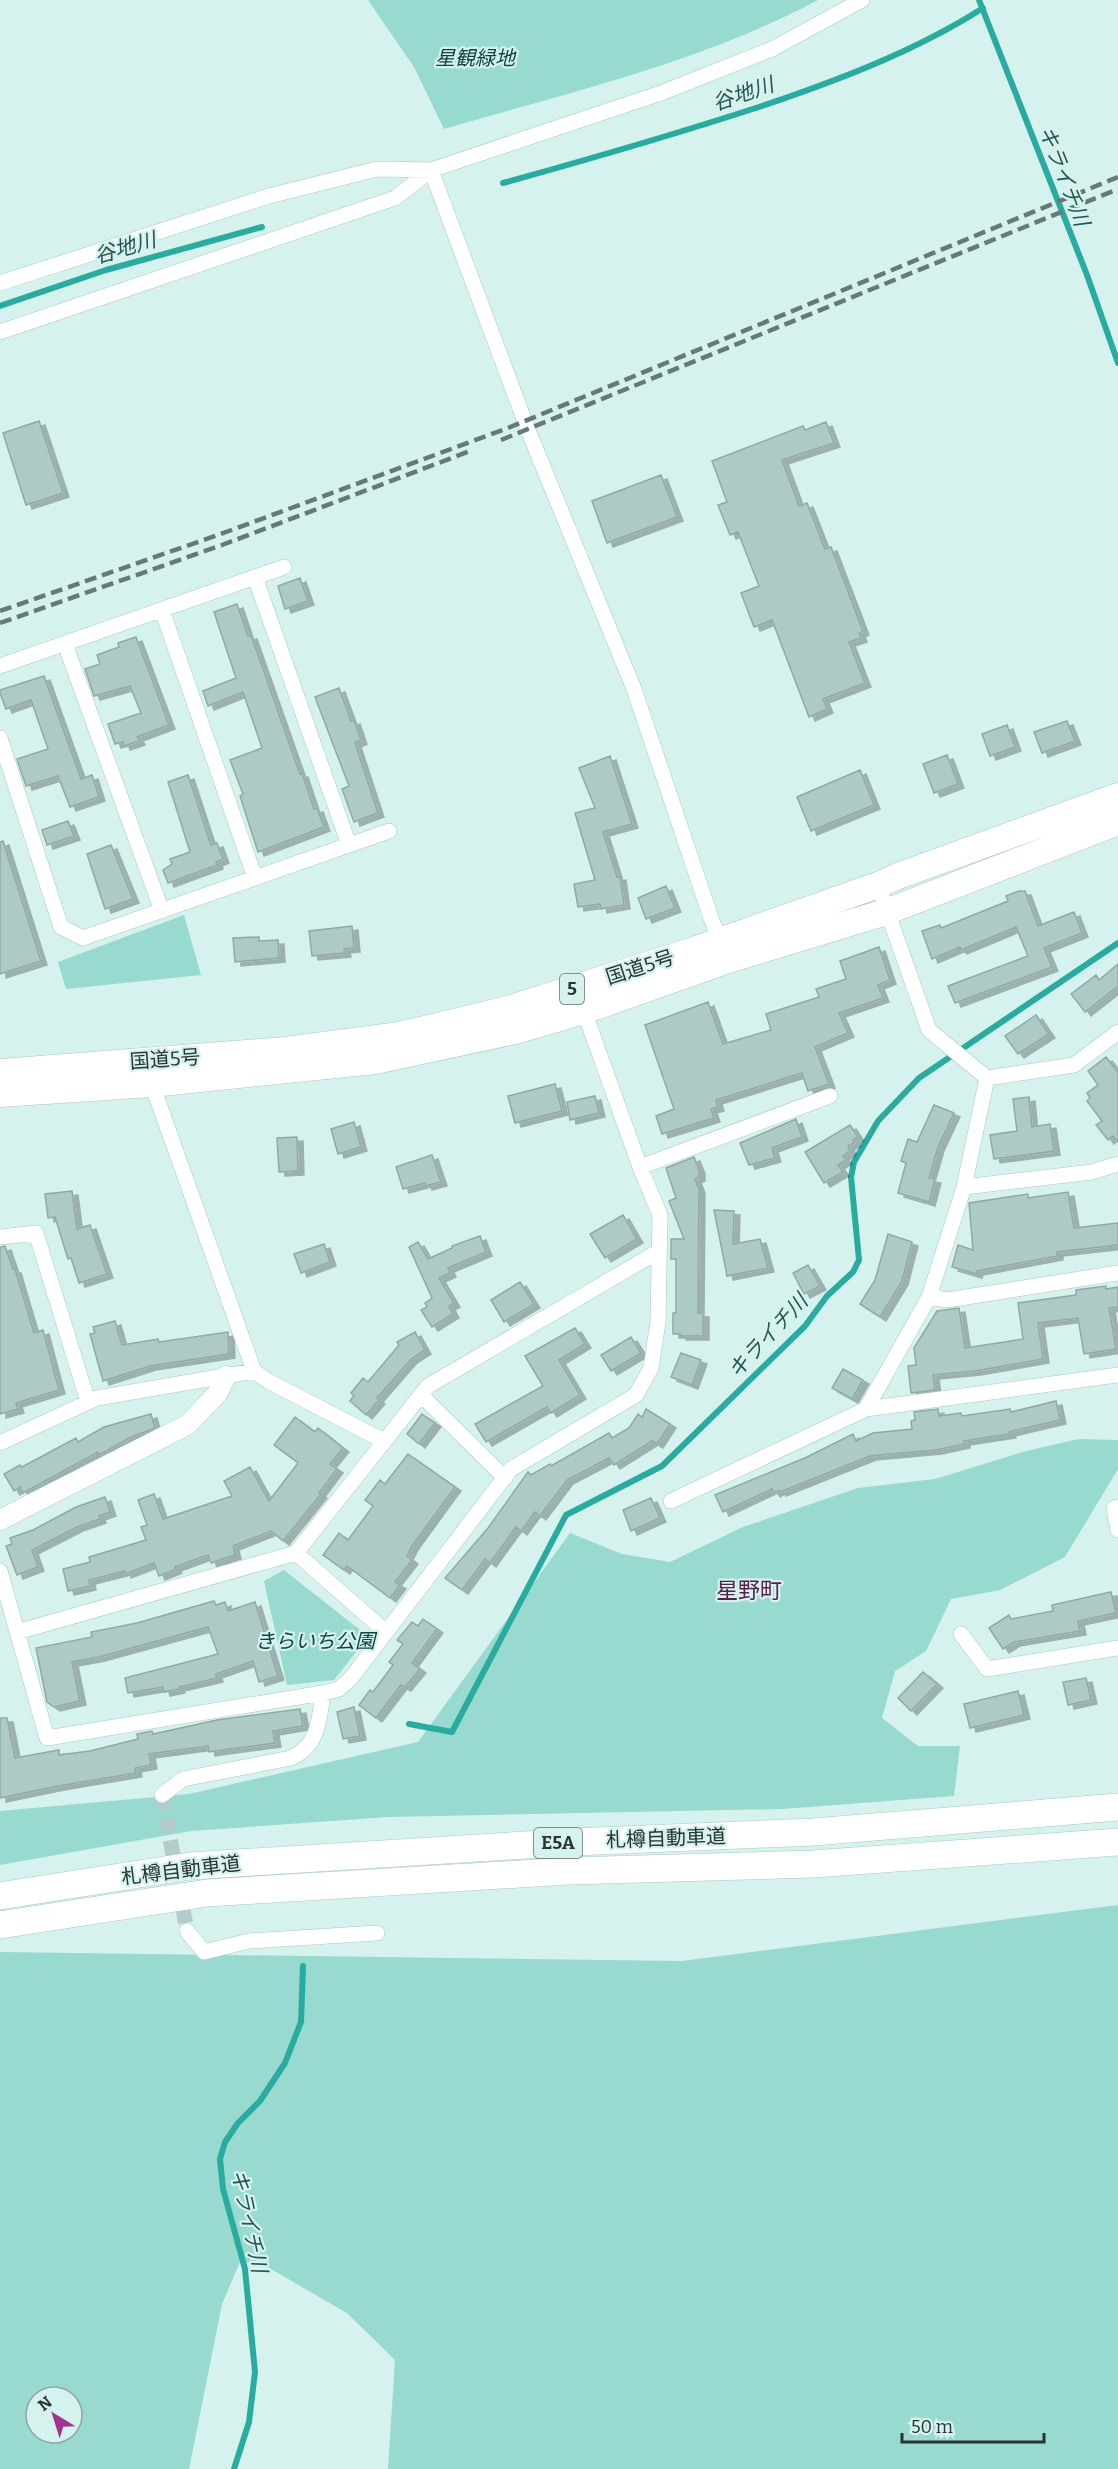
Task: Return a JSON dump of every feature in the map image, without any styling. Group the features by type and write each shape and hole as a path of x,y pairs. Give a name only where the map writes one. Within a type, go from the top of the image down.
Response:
{"highway":[{"name":"国道5号","path":"0,1094 152,1084 375,1061 515,1031 584,1011 878,885 1118,796"},
{"name":"国道5号","path":"0,1072 286,1050 400,1035 508,1009 724,950 886,912 1118,822"},
{"name":"札樽自動車道","path":"0,1896 190,1866 574,1842 813,1832 1118,1807"},
{"name":"札樽自動車道","path":"0,1925 207,1893 569,1871 813,1864 1118,1842"}],"street":[{"path":"0,332 395,198 431,170 672,88 772,49 862,0"},
{"path":"0,284 269,196 377,169 431,170"},
{"path":"431,170 528,430 634,689 724,950"},
{"path":"0,666 284,567"},
{"path":"255,577 349,845"},
{"path":"162,610 255,878"},
{"path":"65,644 162,911"},
{"path":"0,738 61,927 83,938 389,831"},
{"path":"878,885 929,1030 987,1078 1074,1065 1118,1032"},
{"path":"0,1570 47,1738 323,1693 339,1689 351,1678 511,1469 636,1395 651,1368 658,1322 660,1215 640,1167 584,1011"},
{"path":"866,1409 929,1296 964,1187 987,1078"},
{"path":"152,1084 254,1371 268,1381 384,1441"},
{"path":"640,1167 830,1096"},
{"path":"964,1187 1117,1170"},
{"path":"0,1237 36,1233 88,1402"},
{"path":"17,1632 296,1553 428,1386 659,1251"},
{"path":"929,1296 947,1300 1118,1273"},
{"path":"0,1443 97,1398 254,1371"},
{"path":"671,1501 866,1409 1118,1375"},
{"path":"0,1520 187,1425 217,1394 226,1376"},
{"path":"421,1395 504,1478"},
{"path":"1118,1507 1114,1508 1118,1530"},
{"path":"296,1553 387,1632"},
{"path":"961,1634 987,1669 1118,1648"},
{"path":"162,1796 183,1779 291,1758 304,1752 317,1731 323,1693"},
{"path":"187,1931 204,1952 249,1941 377,1933"}],"green space":[{"name":"星観緑地","path":"368,0 818,0 774,22 682,58 635,74 444,129 414,67"},
{"path":"184,915 201,975 66,989 58,962"},
{"path":"1079,1439 1118,1440 1118,1469 1065,1557 1000,1590 951,1599 926,1651 895,1671 882,1718 918,1746 960,1746 954,1796 782,1809 388,1817 191,1831 0,1865 0,1811 189,1794 418,1742 570,1533 622,1554 670,1562 743,1527 858,1488 935,1479 1026,1451"},
{"name":"きらいち公園","path":"284,1570 360,1630 360,1647 334,1680 287,1685 264,1581"},
{"path":"1118,1905 1118,2469 388,2469 395,2360 347,2313 264,2265 240,2262 222,2304 189,2469 0,2469 0,1952 682,1961"}],"building":[{"path":"39,421 63,493 26,505 3,433"},
{"path":"826,422 834,443 782,460 799,506 807,503 825,549 831,547 863,631 859,633 861,638 849,642 865,683 823,699 827,709 809,717 772,620 754,627 741,593 759,586 738,532 730,535 718,505 727,502 712,461 803,426 805,430"},
{"path":"661,475 677,517 607,543 592,501"},
{"path":"300,578 308,601 285,609 278,586"},
{"path":"237,604 248,636 251,635 300,774 302,773 314,809 317,808 324,827 258,852 240,796 243,794 230,760 262,748 243,692 208,706 203,691 236,678 214,612"},
{"path":"136,637 169,725 137,737 139,741 124,746 123,742 115,744 108,724 141,713 130,686 94,696 85,669 100,664 97,655 119,647 118,643"},
{"path":"44,676 81,779 92,775 99,797 70,807 58,776 26,786 17,759 48,749 31,700 6,709 0,693 0,690"},
{"path":"339,688 351,721 354,720 361,740 355,743 378,813 354,822 342,789 349,786 315,697"},
{"path":"1067,721 1075,741 1042,753 1034,732"},
{"path":"1007,725 1015,747 990,756 982,734"},
{"path":"947,755 958,784 934,793 923,764"},
{"path":"610,756 632,824 603,832 617,877 620,876 624,905 601,909 600,904 578,907 574,884 595,880 575,813 595,808 579,768"},
{"path":"860,770 874,805 811,831 797,797"},
{"path":"188,775 211,845 217,843 223,859 216,862 217,865 168,883 163,870 172,864 170,859 190,852 168,782"},
{"path":"68,821 74,836 47,845 42,830"},
{"path":"3,841 41,961 0,974 0,842"},
{"path":"111,845 133,899 105,909 87,854"},
{"path":"666,886 675,908 646,919 638,898"},
{"path":"1025,891 1038,926 1074,912 1082,933 1044,948 1052,967 955,1003 948,986 1028,956 1016,927 961,950 960,947 932,959 922,931 940,925 941,928 1008,901 1006,896"},
{"path":"352,926 354,948 344,949 345,953 312,956 309,931"},
{"path":"259,937 259,941 278,940 279,958 235,962 233,938"},
{"path":"879,947 890,980 878,985 883,998 839,1013 848,1033 815,1047 829,1084 808,1091 802,1073 716,1100 718,1107 711,1109 714,1118 662,1134 656,1116 674,1109 645,1025 708,1002 723,1044 771,1030 766,1014 819,997 816,989 846,979 840,961"},
{"path":"1118,964 1118,986 1085,1012 1071,994 1096,975 1099,980"},
{"path":"1036,1015 1049,1034 1018,1054 1005,1036"},
{"path":"1106,1057 1118,1072 1118,1142 1113,1136 1108,1140 1096,1125 1102,1121 1087,1101 1090,1098 1087,1093 1098,1085 1088,1071"},
{"path":"555,1084 562,1111 515,1123 508,1096"},
{"path":"595,1096 599,1113 570,1120 567,1102"},
{"path":"1029,1097 1032,1127 1050,1124 1054,1151 994,1159 990,1135 1017,1131 1013,1099"},
{"path":"934,1105 954,1113 938,1147 929,1178 935,1179 929,1202 898,1193 906,1163 901,1161 908,1139 917,1142"},
{"path":"796,1119 802,1137 772,1148 775,1158 749,1165 740,1143"},
{"path":"354,1122 361,1147 338,1154 331,1129"},
{"path":"850,1125 858,1137 848,1146 850,1151 843,1156 846,1160 838,1165 843,1172 824,1183 805,1152"},
{"path":"297,1137 298,1171 279,1172 277,1138"},
{"path":"432,1155 441,1182 426,1186 425,1183 403,1189 396,1167"},
{"path":"694,1157 699,1170 699,1177 695,1179 699,1189 698,1313 703,1313 703,1336 680,1336 680,1334 673,1334 673,1313 676,1313 676,1259 671,1259 671,1239 684,1239 669,1201 676,1198 666,1168"},
{"path":"72,1191 77,1229 90,1225 107,1274 79,1283 71,1258 68,1259 55,1217 48,1218 45,1194"},
{"path":"1068,1192 1074,1228 1118,1223 1118,1245 1057,1252 1057,1256 977,1271 976,1274 952,1267 958,1245 973,1250 969,1203 1028,1194 1028,1198"},
{"path":"714,1210 734,1211 733,1244 760,1239 768,1268 727,1276"},
{"path":"623,1215 637,1239 605,1258 590,1234"},
{"path":"888,1234 912,1242 902,1281 880,1317 860,1304 875,1280"},
{"path":"480,1236 486,1252 448,1268 450,1273 439,1278 454,1303 449,1306 453,1314 432,1327 421,1310 427,1307 425,1303 432,1298 409,1247 418,1242 428,1259 452,1246"},
{"path":"324,1244 330,1262 301,1273 294,1254"},
{"path":"5,1246 13,1269 15,1269 34,1333 43,1330 59,1390 16,1403 18,1409 0,1414 0,1247"},
{"path":"808,1265 820,1286 804,1294 793,1273"},
{"path":"520,1282 534,1304 504,1322 491,1300"},
{"path":"1106,1286 1106,1289 1118,1287 1118,1307 1109,1308 1116,1349 1084,1354 1078,1318 1038,1323 1043,1359 975,1371 933,1375 935,1390 911,1393 908,1366 916,1365 914,1348 937,1311 959,1308 965,1348 1023,1339 1018,1303 1076,1295 1076,1290"},
{"path":"115,1321 122,1345 228,1332 229,1354 150,1366 103,1381 90,1334 95,1333 93,1327"},
{"path":"575,1328 585,1344 559,1360 580,1395 551,1413 547,1407 486,1442 475,1424 543,1386 525,1356"},
{"path":"415,1332 425,1350 411,1359 377,1398 379,1400 366,1415 350,1401 354,1396 351,1393 363,1378 368,1382 399,1345 397,1342"},
{"path":"631,1337 641,1353 611,1371 601,1355"},
{"path":"681,1353 701,1360 692,1385 671,1377"},
{"path":"843,1369 863,1380 852,1399 832,1388"},
{"path":"1056,1401 1060,1420 1009,1432 1010,1434 964,1441 964,1444 936,1450 870,1456 780,1492 779,1490 774,1493 772,1489 723,1512 715,1495 807,1457 853,1434 856,1441 873,1433 912,1429 911,1421 915,1420 914,1412 938,1409 939,1416 961,1413 962,1416 1010,1409 1011,1412"},
{"path":"646,1409 670,1424 657,1444 652,1441 614,1465 609,1458 567,1480 540,1516 535,1512 521,1531 516,1527 490,1563 485,1559 462,1590 445,1578 488,1528 528,1472 531,1475 550,1464 551,1466 609,1433 612,1438 629,1428 638,1414 642,1417"},
{"path":"151,1414 155,1428 129,1438 99,1455 98,1452 23,1493 20,1487 14,1491 4,1474 76,1438 78,1442 104,1427"},
{"path":"422,1414 435,1423 419,1444 407,1434"},
{"path":"295,1417 315,1432 318,1428 343,1448 330,1464 337,1469 319,1493 321,1494 283,1541 271,1531 233,1546 235,1555 211,1563 208,1555 175,1567 176,1569 159,1576 154,1563 125,1574 125,1571 89,1580 90,1586 68,1591 63,1569 90,1562 89,1557 146,1540 141,1527 147,1525 138,1500 154,1494 163,1519 232,1496 224,1481 250,1467 269,1501 298,1463 274,1445"},
{"path":"408,1454 455,1487 412,1546 407,1556 412,1560 395,1582 400,1585 390,1598 347,1566 344,1570 323,1555 339,1533 348,1540 373,1506 365,1500 380,1480 385,1484"},
{"path":"105,1497 110,1512 99,1516 100,1519 77,1527 32,1550 38,1567 17,1575 6,1546 12,1544 10,1538 33,1530 76,1507"},
{"path":"651,1498 660,1518 631,1531 623,1510"},
{"path":"1111,1592 1116,1613 1078,1621 1080,1631 1014,1642 1003,1649 989,1628 1009,1615 1011,1619 1053,1611 1052,1605"},
{"path":"214,1601 216,1605 225,1602 228,1611 255,1602 278,1676 259,1682 253,1661 216,1674 217,1678 179,1687 179,1689 164,1692 163,1687 128,1693 125,1678 218,1654 208,1627 99,1657 72,1662 80,1701 54,1707 47,1702 36,1648 92,1637 91,1632 137,1623"},
{"path":"423,1619 437,1629 412,1663 420,1669 405,1687 401,1685 376,1718 359,1705 370,1690 373,1692 393,1665 389,1662 403,1644 397,1640 412,1622 418,1626"},
{"path":"923,1672 937,1684 911,1711 898,1698"},
{"path":"1086,1678 1091,1700 1068,1705 1063,1682"},
{"path":"1018,1691 1024,1715 970,1728 964,1704"},
{"path":"354,1707 360,1736 343,1739 337,1712"},
{"path":"300,1709 303,1726 273,1731 275,1743 209,1752 208,1746 149,1754 151,1765 135,1768 136,1773 0,1798 0,1718 7,1718 15,1758 59,1750 59,1755 90,1751 138,1739 137,1734 152,1731 153,1734 217,1720"}],"waterway":[{"name":"キライチ川","path":"979,0 1087,275 1118,363"},
{"name":"谷地川","path":"503,183 762,106 818,86 875,64 931,38 983,8"},
{"name":"谷地川","path":"0,306 106,270 262,227"},
{"name":"キライチ川","path":"409,1724 452,1732 566,1515 662,1466 805,1326 827,1296 853,1272 859,1260 851,1177 854,1162 878,1121 919,1078 1118,943"},
{"name":"キライチ川","path":"234,2469 249,2422 255,2372 245,2269 223,2189 220,2159 225,2142 238,2123 260,2101 285,2063 301,2022 303,1966"}],"tunnel":[{"path":"162,1795 187,1931"}],"railway":[{"path":"0,611 218,535 508,428 1118,177"},
{"path":"501,440 1118,189"},
{"path":"0,623 222,545 470,451"}],"district":[{"name":"星野町","path":"749,1590"}]}
